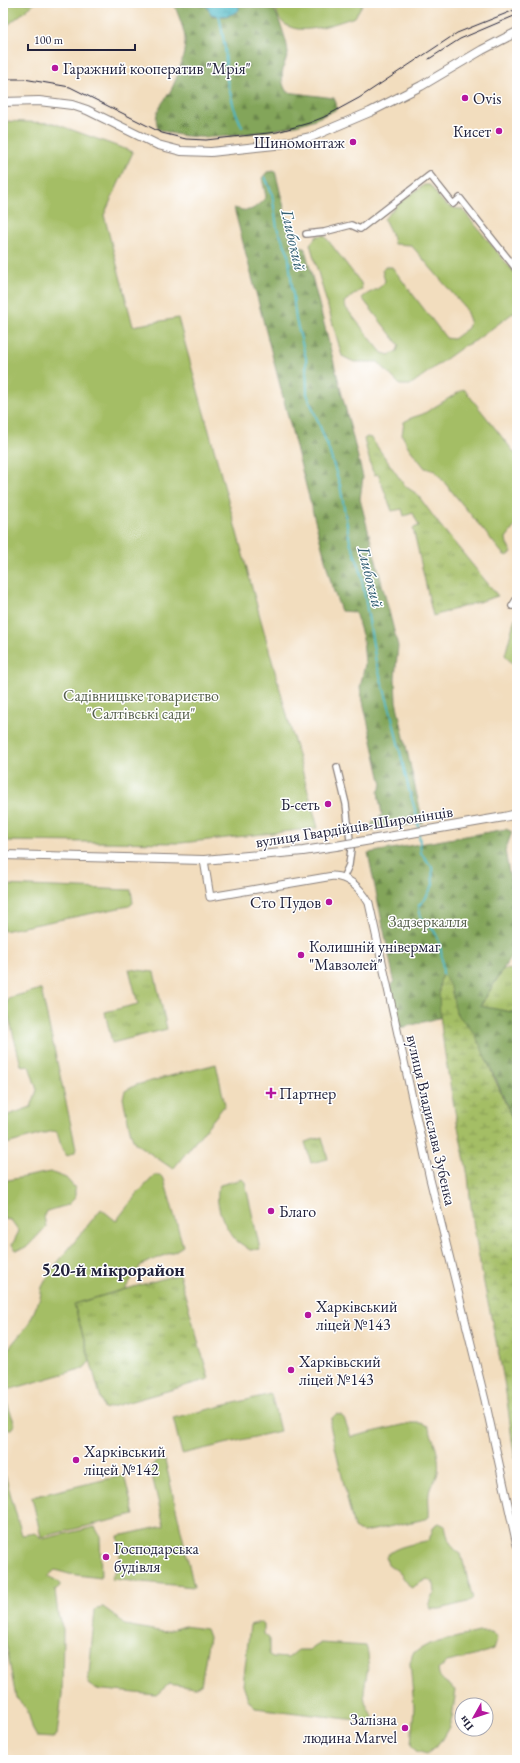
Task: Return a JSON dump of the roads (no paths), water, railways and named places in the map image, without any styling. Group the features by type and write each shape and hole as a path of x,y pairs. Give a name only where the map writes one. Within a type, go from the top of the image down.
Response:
{"main road":[{"path":"3,102 38,101 72,105 87,110 158,145 181,151 202,152 235,150 275,145 311,137 370,112 422,86 482,50 517,32"},
{"name":"вулиця Гвардійців-Широнінців","path":"3,855 204,860 303,851 517,814"}],"street":[{"path":"306,234 324,232 351,225 360,229 430,175 453,204 460,198 517,270"},
{"path":"512,606 517,598"},
{"path":"337,767 346,804 351,849 349,866 343,878"},
{"name":"вулиця Владислава Зубенка","path":"204,860 210,897 326,876 343,878 352,882 359,888 369,903 430,1179 484,1400 517,1546"}],"water":[{"path":"205,3 239,3 239,10 229,15 215,15 211,14"}],"waterway":[{"name":"Глибокий","path":"219,14 225,48 227,80 234,108 242,127"},
{"name":"Глибокий","path":"265,177 272,193 277,228 288,252 296,320 306,358 307,394 327,444 340,485 350,542 360,568 376,662 391,713 409,790 417,816 419,830"},
{"name":"Глибокий","path":"419,834 421,853 432,867 433,885 425,899 419,905 420,912 422,919 431,927 439,941 443,974"}],"tram line":[{"path":"3,79 24,79 70,87 162,133 186,139 206,140 277,132 324,117 359,98 457,33 517,9"},
{"path":"429,59 460,39 514,16"}],"place":[{"name":"Гаражний кооператив \"Мрія\"","path":"55,68"},
{"name":"Ovis","path":"465,98"},
{"name":"Кисет","path":"499,131"},
{"name":"Шиномонтаж","path":"353,142"},
{"name":"Б-сеть","path":"328,804"},
{"name":"Сто Пудов","path":"329,902"},
{"name":"Колишній універмаг \"Мавзолей\"","path":"301,955"},
{"name":"Партнер","path":"271,1093"},
{"name":"Благо","path":"271,1211"},
{"name":"Харківський ліцей №143","path":"308,1315"},
{"name":"Харківьский ліцей №143","path":"291,1370"},
{"name":"Харківський ліцей №142","path":"76,1460"},
{"name":"Господарська будівля","path":"106,1557"},
{"name":"Залізна людина Marvel","path":"405,1728"}],"district":[{"name":"520-й мікрорайон","path":"113,1270"}],"park label":[{"name":"Садівницьке товариство \"Салтівські сади\"","path":"141,704"},
{"name":"Задзеркалля","path":"428,921"}]}
